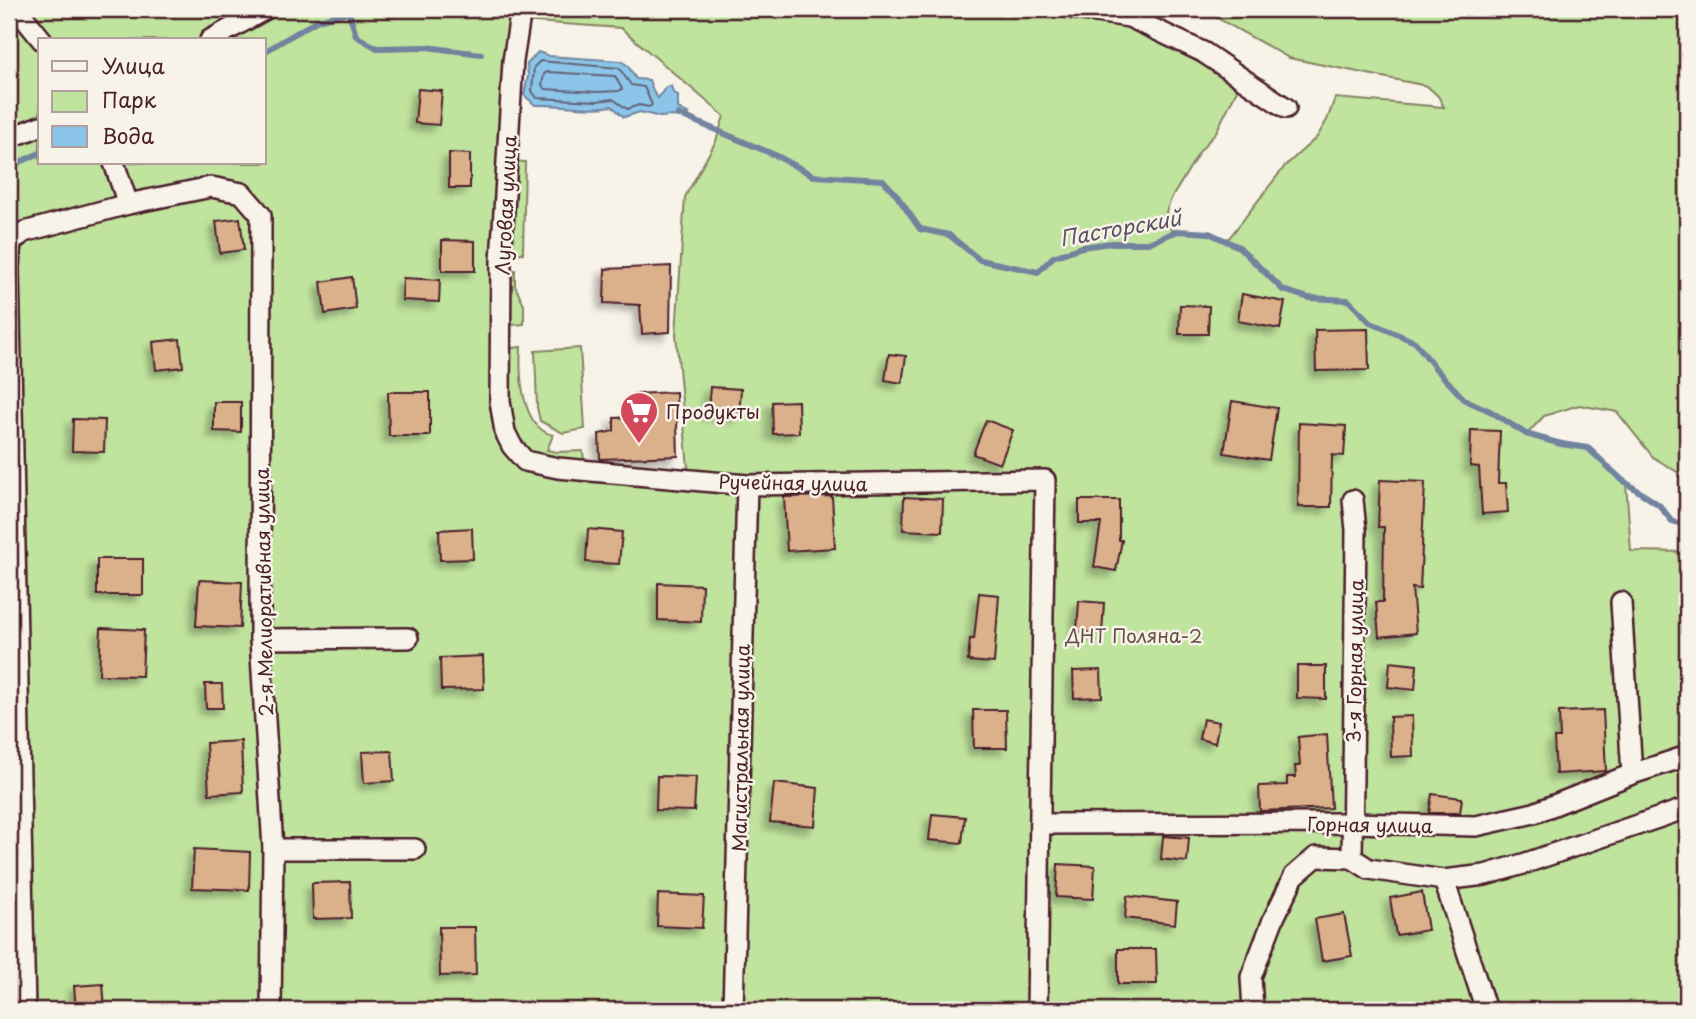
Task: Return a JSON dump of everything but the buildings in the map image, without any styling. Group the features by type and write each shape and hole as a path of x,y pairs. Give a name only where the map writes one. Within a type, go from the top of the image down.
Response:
{"street":[{"path":"17,9 40,38"},
{"path":"214,38 266,9"},
{"name":"Луговая улица","path":"500,401 500,261 513,61 521,9"},
{"path":"1075,9 1129,17 1203,52 1286,108"},
{"path":"9,138 38,127"},
{"path":"25,1010 9,268 11,242 24,233 128,204 114,164"},
{"name":"2-я Мелиоративная улица","path":"128,204 211,187 242,194 261,215 260,639 273,849 271,1010"},
{"name":"Ручейная улица","path":"500,401 505,432 512,446 525,461 558,468 747,485 1045,480 1040,824"},
{"name":"Магистральная улица","path":"733,1010 747,485"},
{"name":"3-я Горная улица","path":"1352,858 1356,530 1353,500"},
{"path":"1621,602 1632,774"},
{"path":"260,639 408,638"},
{"name":"Горная улица","path":"1040,824 1352,823 1476,826 1534,813 1632,774 1687,756"},
{"path":"1252,1010 1251,976 1273,920 1294,876 1315,857 1352,858 1369,869 1444,880 1485,876 1686,811"},
{"path":"1037,1010 1040,824"},
{"path":"273,849 415,849"},
{"path":"1444,880 1486,1010"}],"green space":[{"name":"ДНТ Поляна-2","path":"9,9 1047,9 1134,29 1240,84 1216,132 1200,151 1166,212 1171,230 1209,233 1223,239 1229,238 1285,166 1317,137 1335,98 1444,107 1438,96 1427,86 1289,58 1201,9 1687,9 1687,478 1653,457 1617,412 1579,405 1544,416 1527,434 1588,448 1626,483 1631,551 1687,552 1687,1010 9,1010","holes":["520,21 621,28 724,116 716,141 685,197 676,334 689,479 585,472 583,451 547,450 553,435 534,422 524,398 521,347 499,350 499,326 524,324 524,305 515,286 515,270 498,271 499,255 523,253 525,162 505,161"]},
{"path":"580,348 585,429 563,433 540,421 535,351"}],"water":[{"path":"538,52 549,56 621,61 628,66 636,79 649,80 658,98 666,87 671,86 673,93 678,95 678,108 689,114 684,118 660,117 640,112 624,117 612,106 593,108 535,105 524,95 528,76 527,64"}],"waterway":[{"name":"Пасторский","path":"266,51 318,20 349,12 356,36 377,48 426,47 481,54"},
{"name":"Пасторский","path":"678,114 775,155 814,176 883,180 920,229 949,235 980,260 1038,272 1053,257 1082,247 1111,243 1148,243 1178,231 1209,233 1239,247 1283,290 1309,298 1348,300 1371,323 1415,342 1465,400 1490,411 1526,434 1588,448 1622,480 1659,505 1672,521 1687,526"},
{"name":"Пасторский","path":"9,167 38,154"}],"place":[{"name":"Продукты","path":"639,445"}]}
